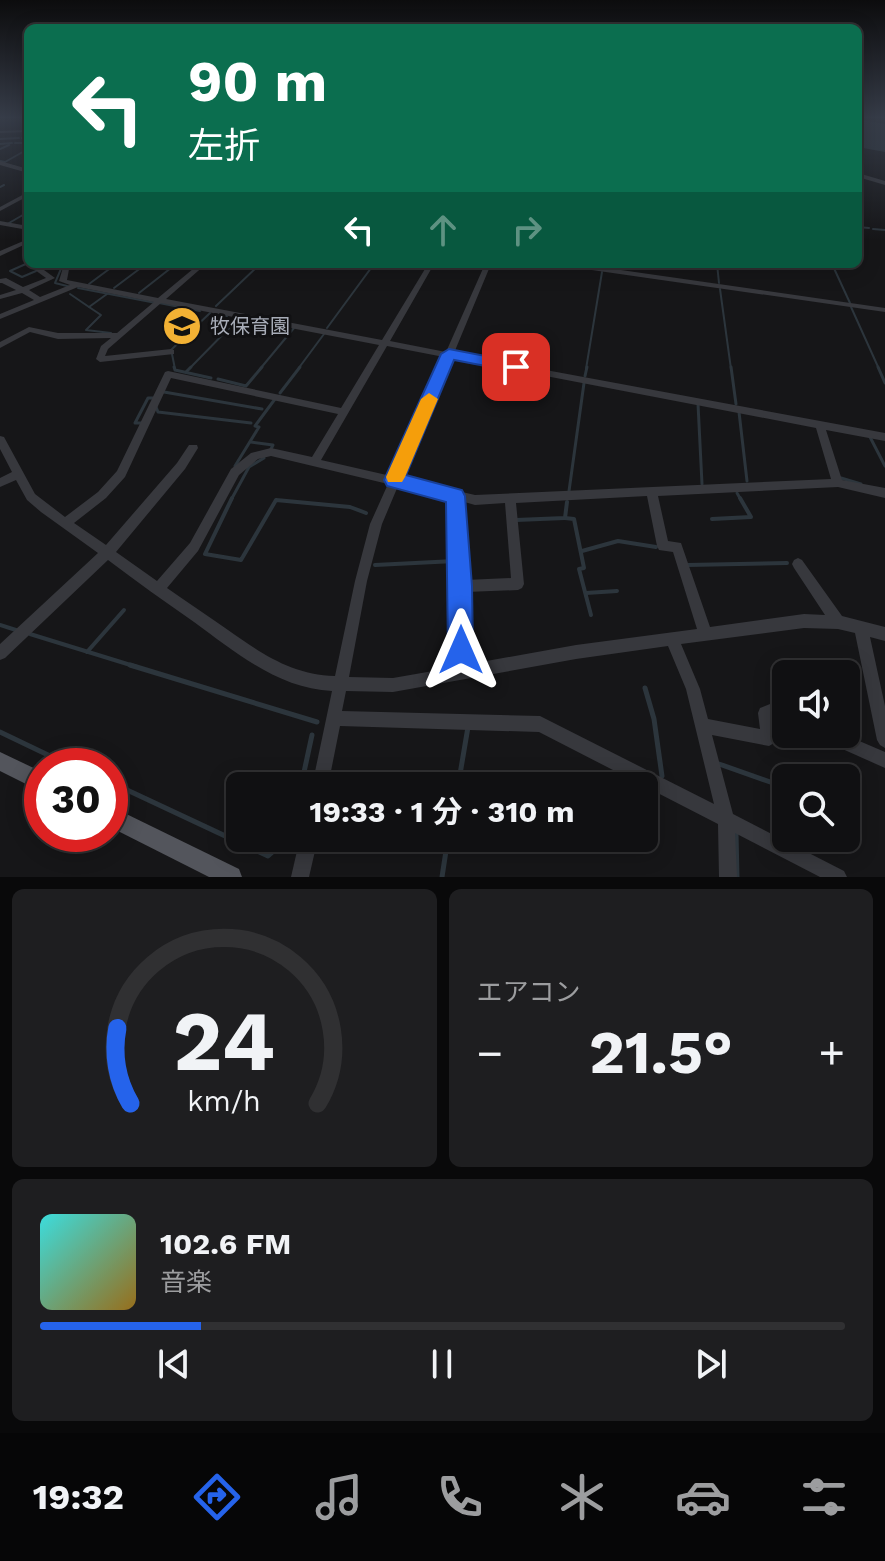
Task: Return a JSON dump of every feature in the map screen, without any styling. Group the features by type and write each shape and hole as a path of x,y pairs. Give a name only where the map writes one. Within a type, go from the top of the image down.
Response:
{"main road":[{"path":"0,761 24,773"},
{"path":"128,825 231,877"}],"street":[{"path":"1,163 24,170"},
{"path":"862,176 885,183"},
{"path":"0,209 24,196"},
{"path":"0,223 24,227"},
{"path":"0,254 24,243"},
{"path":"0,297 51,278 39,270 44,268"},
{"path":"66,268 63,281 77,285 885,437"},
{"path":"171,352 100,359 104,348 198,268"},
{"path":"315,461 429,268"},
{"path":"323,772 369,553 394,480 486,268"},
{"path":"592,268 885,310"},
{"path":"0,281 41,301"},
{"path":"0,317 77,285"},
{"path":"0,345 29,329 58,336 119,335"},
{"path":"66,522 102,495 121,474 168,374 343,412"},
{"path":"820,425 838,483"},
{"path":"0,440 31,497 260,661 296,677 340,684 393,685 463,670 804,621 838,622 885,634"},
{"path":"0,653 109,551 193,448"},
{"path":"159,587 194,547 235,472 245,462 271,452 475,500 838,483 885,493"},
{"path":"0,483 19,473"},
{"path":"652,492 663,546 677,547 706,635"},
{"path":"455,496 463,670"},
{"path":"461,586 518,584 510,499"},
{"path":"798,564 838,622"},
{"path":"861,628 885,740"},
{"path":"672,639 693,689 726,819 728,877"},
{"path":"702,725 769,738 765,713 772,712"},
{"path":"334,718 540,724 838,877"},
{"path":"857,748 885,760"},
{"path":"300,877 306,852"}],"waterway":[{"path":"0,161 10,159"},
{"path":"0,187 4,185"},
{"path":"9,223 24,214"},
{"path":"862,227 869,228"},
{"path":"873,229 885,230"},
{"path":"24,265 10,271 22,277 36,271"},
{"path":"61,268 55,283 71,287"},
{"path":"89,284 111,268"},
{"path":"114,288 141,268"},
{"path":"139,293 171,268"},
{"path":"216,306 256,268"},
{"path":"327,328 371,268"},
{"path":"717,268 719,283"},
{"path":"834,268 850,303"},
{"path":"586,369 602,272"},
{"path":"78,288 156,303"},
{"path":"720,289 731,369"},
{"path":"70,294 89,307"},
{"path":"89,307 107,294"},
{"path":"159,303 200,311"},
{"path":"89,307 101,315 86,330 111,333"},
{"path":"851,307 879,369"},
{"path":"171,350 210,313"},
{"path":"214,313 227,316"},
{"path":"189,369 239,318"},
{"path":"260,369 294,328"},
{"path":"298,369 324,334"},
{"path":"172,354 175,369"},
{"path":"174,367 175,370 211,378"},
{"path":"218,379 246,386 262,367"},
{"path":"280,393 300,367"},
{"path":"507,369 501,367 512,370"},
{"path":"585,376 587,367"},
{"path":"731,367 736,404"},
{"path":"878,367 885,383"},
{"path":"186,372 189,369"},
{"path":"518,371 547,376"},
{"path":"569,491 584,383"},
{"path":"164,392 262,409"},
{"path":"141,423 135,423 148,398 153,398"},
{"path":"235,466 259,427 255,426 275,399"},
{"path":"698,404 702,484"},
{"path":"156,407 158,412 251,423"},
{"path":"739,412 747,481"},
{"path":"870,437 885,466"},
{"path":"251,442 273,445 271,449"},
{"path":"231,499 249,467 264,458"},
{"path":"841,478 861,484"},
{"path":"737,493 741,500"},
{"path":"712,519 751,517 740,498"},
{"path":"231,499 205,554 241,560 276,500 350,507 366,513"},
{"path":"565,518 567,502"},
{"path":"516,520 565,518"},
{"path":"565,518 574,519 584,568 579,569 591,615"},
{"path":"582,551 618,541 656,547"},
{"path":"375,565 455,561"},
{"path":"687,565 787,563"},
{"path":"586,593 617,591"},
{"path":"87,652 124,610"},
{"path":"0,625 19,631"},
{"path":"30,634 87,652"},
{"path":"87,652 137,667"},
{"path":"130,665 317,722"},
{"path":"645,688 654,719 662,776"},
{"path":"460,772 468,727"},
{"path":"0,732 33,748"},
{"path":"304,772 312,735"},
{"path":"719,764 772,783"},
{"path":"128,790 226,836"},
{"path":"736,833 737,877"},
{"path":"259,852 268,856 272,852"},
{"path":"442,877 446,852"}],"slow traffic":[{"path":"395,477 429,399"}],"place":[{"name":"牧保育園","path":"182,326"}],"route":[{"path":"461,650 461,586 455,496 394,480 449,354 516,367"}]}
